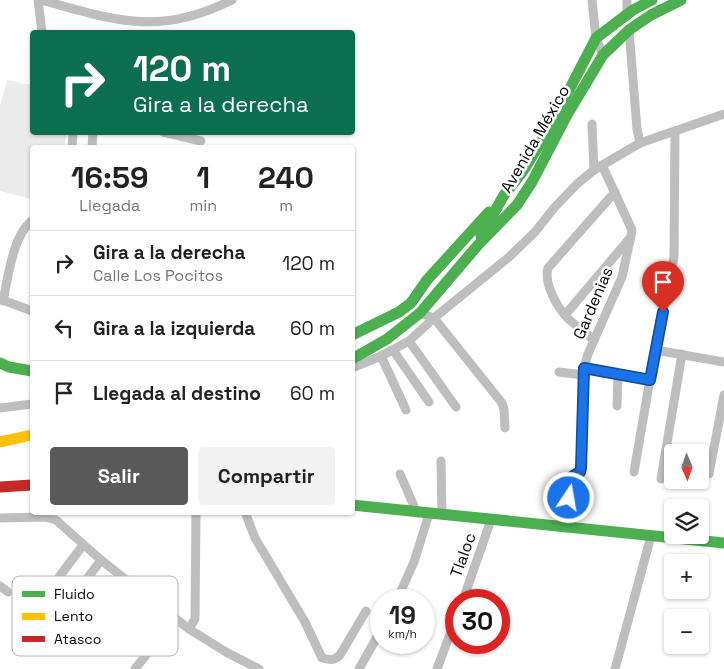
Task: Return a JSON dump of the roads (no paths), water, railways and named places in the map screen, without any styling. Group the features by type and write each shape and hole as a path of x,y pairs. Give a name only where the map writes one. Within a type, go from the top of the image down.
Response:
{"main road":[{"path":"410,303 427,280 524,172 549,129 596,38 628,13 652,0"},
{"name":"Avenida México","path":"355,357 387,339 420,313 478,245 517,205 603,55 629,30 651,15 682,0"},
{"path":"478,245 482,234 504,195"},
{"path":"355,334 393,315 452,276"},
{"path":"0,363 9,367 30,371"},
{"path":"0,442 30,435"},
{"path":"0,487 30,485"},
{"path":"355,505 724,543"}],"street":[{"path":"42,30 39,0 126,21 154,23 190,18 232,0"},
{"path":"592,0 596,38 603,55"},
{"path":"627,0 628,13"},
{"path":"629,30 637,129 640,143"},
{"path":"355,367 409,341 434,318 509,258 535,232 576,184 598,167 640,143 724,114"},
{"path":"592,124 598,167"},
{"path":"634,472 655,350 674,257 675,131"},
{"path":"176,135 201,141"},
{"name":"Gardenias","path":"570,528 568,483 570,478 580,472 581,468 584,372 588,354 622,277 632,230 615,192 598,167"},
{"path":"594,340 564,315 547,282 546,275 548,268 615,192"},
{"path":"30,223 18,239 2,300 30,310"},
{"path":"564,315 631,236"},
{"path":"420,313 434,318 502,403 505,428"},
{"path":"409,341 456,407"},
{"path":"393,350 429,402"},
{"path":"655,350 724,362"},
{"path":"661,479 682,354"},
{"path":"381,356 406,410"},
{"path":"559,372 584,372 650,380"},
{"path":"617,406 618,375"},
{"path":"709,474 724,395"},
{"path":"0,408 30,404"},
{"path":"440,461 442,515"},
{"path":"400,474 417,513"},
{"path":"401,589 414,562 429,514"},
{"path":"189,629 195,619 196,515"},
{"path":"246,515 255,538 305,622 322,658 330,660 336,659 340,655 366,611"},
{"path":"0,518 45,517 56,520 121,576"},
{"name":"Tlaloc","path":"467,589 491,520"},
{"path":"615,669 651,536"},
{"path":"60,576 83,545"},
{"path":"90,576 101,560"},
{"path":"0,586 8,592"},
{"path":"178,620 226,652 258,669"},
{"path":"360,669 370,650"},
{"path":"438,669 445,650"},
{"path":"135,669 145,656"}]}
